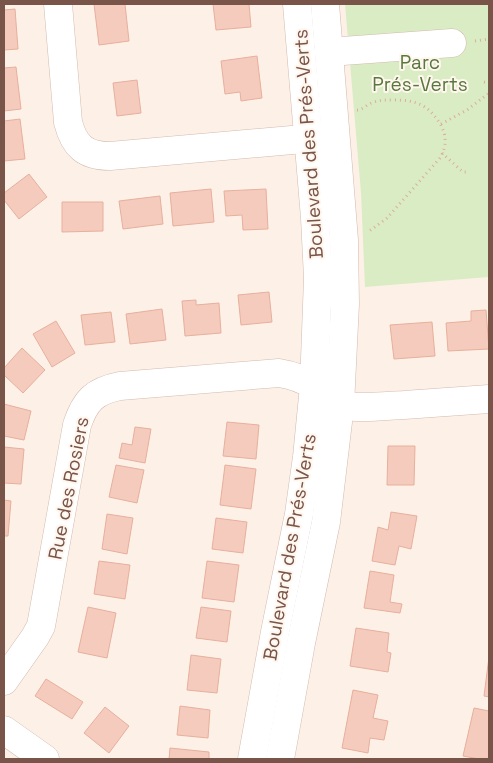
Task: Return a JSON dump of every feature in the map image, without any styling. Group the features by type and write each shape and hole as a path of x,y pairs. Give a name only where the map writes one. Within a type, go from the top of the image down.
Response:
{"street":[{"path":"58,4 68,122 71,135 77,144 93,155 110,156 336,136"},
{"name":"Boulevard des Prés-Verts","path":"252,759 274,632 299,514 314,386 318,278 297,4"},
{"name":"Boulevard des Prés-Verts","path":"280,759 326,522 340,405 345,278 343,216 325,4"},
{"path":"329,52 452,43"},
{"name":"Rue des Rosiers","path":"4,681 35,637 40,626 77,425 81,412 96,394 107,388 120,386 279,373 289,374 314,386 325,398 340,405"},
{"path":"340,405 375,407 489,398"},
{"path":"4,730 45,759"}],"path":[{"path":"484,82 489,83"},
{"path":"441,124 467,110 489,93"},
{"path":"351,111 361,110 375,101 407,100 424,106 433,112 441,124 446,140 445,149 442,154 387,218 369,232 360,235"},
{"path":"442,154 463,172 467,172"}],"green space":[{"name":"Parc Prés-Verts","path":"345,4 489,4 489,277 365,287 361,193"}],"building":[{"path":"94,4 125,4 129,41 99,45"},
{"path":"213,4 249,4 251,27 216,30"},
{"path":"15,9 18,49 4,50 4,10"},
{"path":"257,56 262,98 241,101 240,92 225,94 221,61"},
{"path":"16,67 21,109 4,111 4,68"},
{"path":"137,80 141,113 117,116 113,83"},
{"path":"20,119 25,159 4,161 4,121"},
{"path":"29,174 47,197 19,219 4,200 4,193"},
{"path":"211,189 214,222 173,226 170,193"},
{"path":"266,189 268,229 243,230 242,215 226,216 224,191"},
{"path":"160,196 163,224 123,229 119,201"},
{"path":"62,202 103,202 103,231 62,232"},
{"path":"269,292 272,322 241,325 238,295"},
{"path":"196,300 196,305 219,303 221,333 185,336 182,301"},
{"path":"162,309 166,340 130,344 126,314"},
{"path":"486,310 489,349 448,351 446,323 471,321 471,311"},
{"path":"111,312 115,342 85,345 81,315"},
{"path":"56,321 75,353 52,367 33,334"},
{"path":"432,322 435,356 394,359 390,325"},
{"path":"22,348 45,370 23,393 4,375 4,368"},
{"path":"4,404 31,411 24,440 4,436"},
{"path":"227,422 259,425 256,459 223,456"},
{"path":"135,427 151,429 145,463 119,458 122,443 132,445"},
{"path":"388,446 415,446 414,485 387,485"},
{"path":"4,447 24,449 21,484 4,483"},
{"path":"116,465 144,470 137,503 109,497"},
{"path":"225,465 256,469 251,509 220,505"},
{"path":"4,500 11,501 8,536 4,536"},
{"path":"391,512 417,516 411,549 399,546 395,565 372,561 378,527 388,530"},
{"path":"107,514 133,518 127,554 102,549"},
{"path":"216,518 247,522 243,553 212,549"},
{"path":"99,561 130,565 125,599 94,594"},
{"path":"207,561 239,565 234,602 202,598"},
{"path":"370,571 394,575 390,602 402,604 400,613 364,608"},
{"path":"88,607 116,613 107,658 78,652"},
{"path":"201,607 231,611 227,642 196,638"},
{"path":"356,628 389,633 387,652 391,653 388,672 350,666"},
{"path":"191,655 221,659 217,693 187,690"},
{"path":"489,657 489,697 484,696"},
{"path":"46,679 83,702 72,719 35,696"},
{"path":"353,690 378,695 373,718 388,721 384,740 370,738 368,753 342,748"},
{"path":"180,706 210,710 208,738 177,735"},
{"path":"105,707 129,726 109,753 84,733"},
{"path":"474,708 489,711 489,759 463,756"},
{"path":"170,748 209,752 209,759 169,759"}]}
